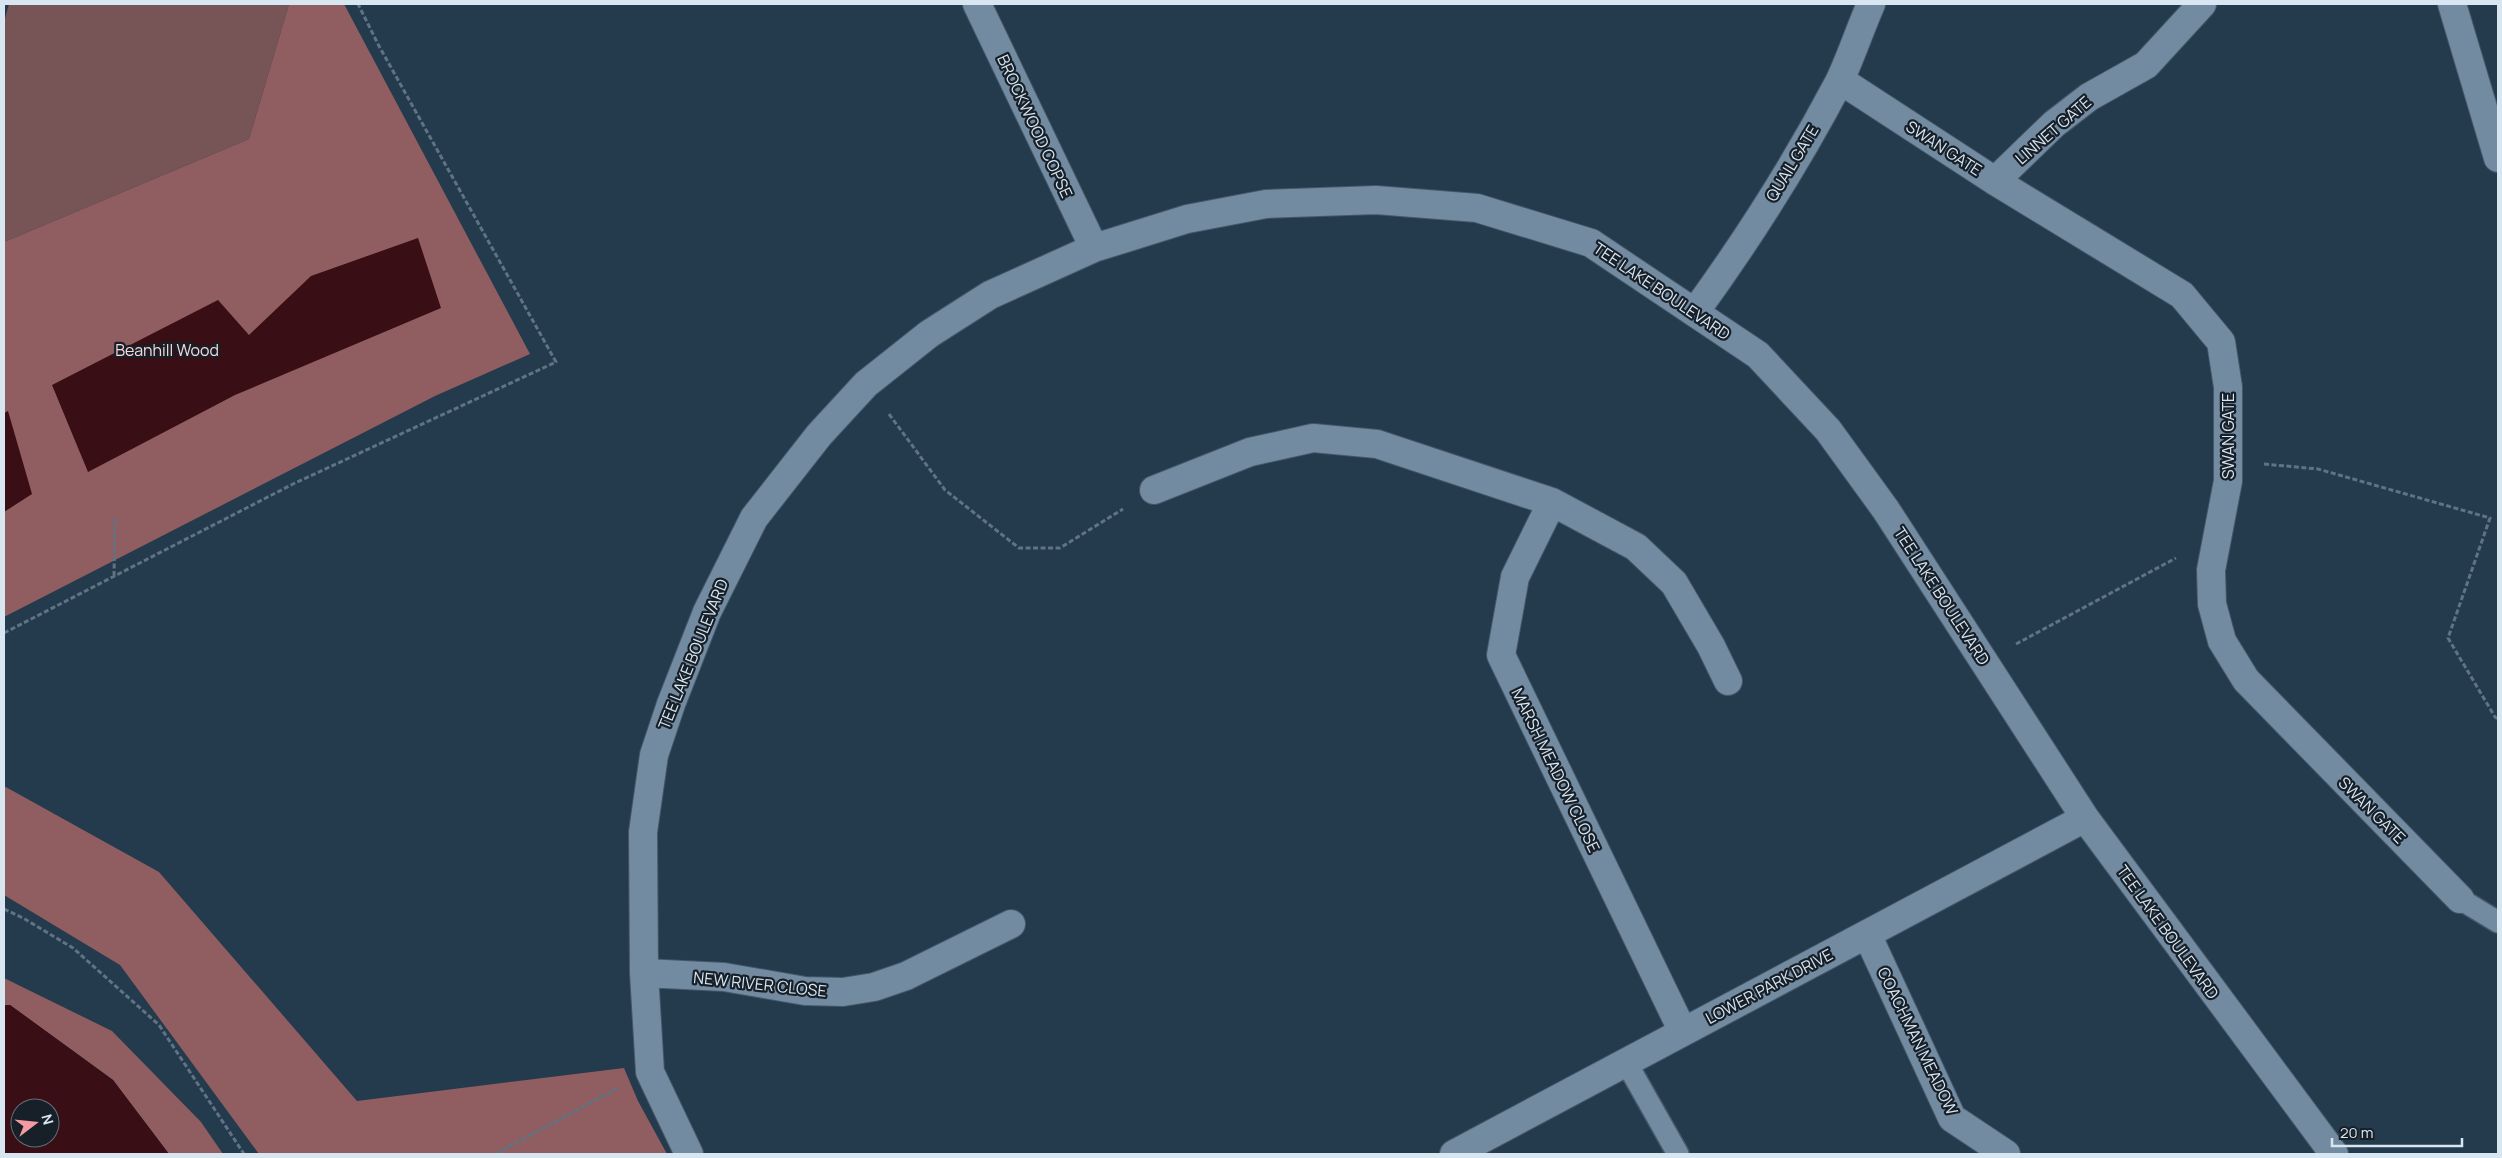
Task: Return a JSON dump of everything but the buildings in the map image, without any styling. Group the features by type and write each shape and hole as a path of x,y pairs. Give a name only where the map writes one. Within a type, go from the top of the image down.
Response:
{"street":[{"name":"BROCKWOOD COPSE","path":"977,4 1094,248"},
{"name":"QUAIL GATE","path":"1695,312 1746,238 1796,158 1840,80 1871,4"},
{"name":"LINNET GATE","path":"1995,182 2054,124 2089,96 2146,65 2202,4"},
{"path":"2452,4 2498,158"},
{"name":"SWAN GATE","path":"1840,80 1995,182 2182,295 2221,342 2228,387 2229,461 2228,482 2211,570 2212,604 2222,641 2246,680 2460,899"},
{"name":"TEE LAKE BOULEVARD","path":"689,1154 650,1072 644,973 643,832 654,755 671,704 707,612 754,518 819,435 866,384 929,334 990,295 1094,248 1187,220 1266,204 1376,200 1477,208 1591,243 1758,355 1828,430 1886,510 2085,818 2334,1154"},
{"path":"1154,490 1250,452 1313,438 1377,444 1552,502 1636,547 1674,583 1711,646 1728,681"},
{"name":"MARSH MEADOW CLOSE","path":"1552,502 1515,577 1501,655 1683,1032"},
{"name":"LOWER PARK DRIVE","path":"1454,1154 2085,818"},
{"name":"NEW RIVER CLOSE","path":"644,973 724,977 805,991 843,992 874,988 906,976 1011,924"},
{"name":"COACHMAN MEADOW","path":"1866,934 1952,1118 2006,1154"}],"lane":[{"path":"2460,899 2498,922"},
{"path":"1626,1062 1678,1154"}],"path":[{"path":"4,633 292,484 556,362 379,46 358,4"},
{"path":"866,384 945,490 1019,548 1060,548 1154,490"},
{"path":"2229,461 2318,469 2490,518 2448,638 2495,717 2498,719"},
{"path":"114,576 115,516"},
{"path":"1984,661 2218,535"},
{"path":"4,909 23,918 73,948 159,1025 244,1154"},
{"path":"495,1154 650,1072"}],"shaded area":[{"path":"9,4 289,4 249,139 4,242 4,22"},
{"path":"418,238 441,308 235,395 88,472 52,385 218,300 249,335 311,276"},
{"path":"8,411 32,494 4,512 4,413"},
{"path":"4,1005 10,1005 113,1080 169,1154 4,1154"}],"green space":[{"name":"Beanhill Wood","path":"289,4 344,4 530,354 435,396 4,617 4,242 249,139"},
{"path":"4,786 159,872 357,1101 624,1068 638,1101 667,1154 259,1154 120,965 4,895"},
{"path":"4,978 112,1031 201,1122 223,1154 169,1154 113,1080 10,1005 4,1005"}]}
